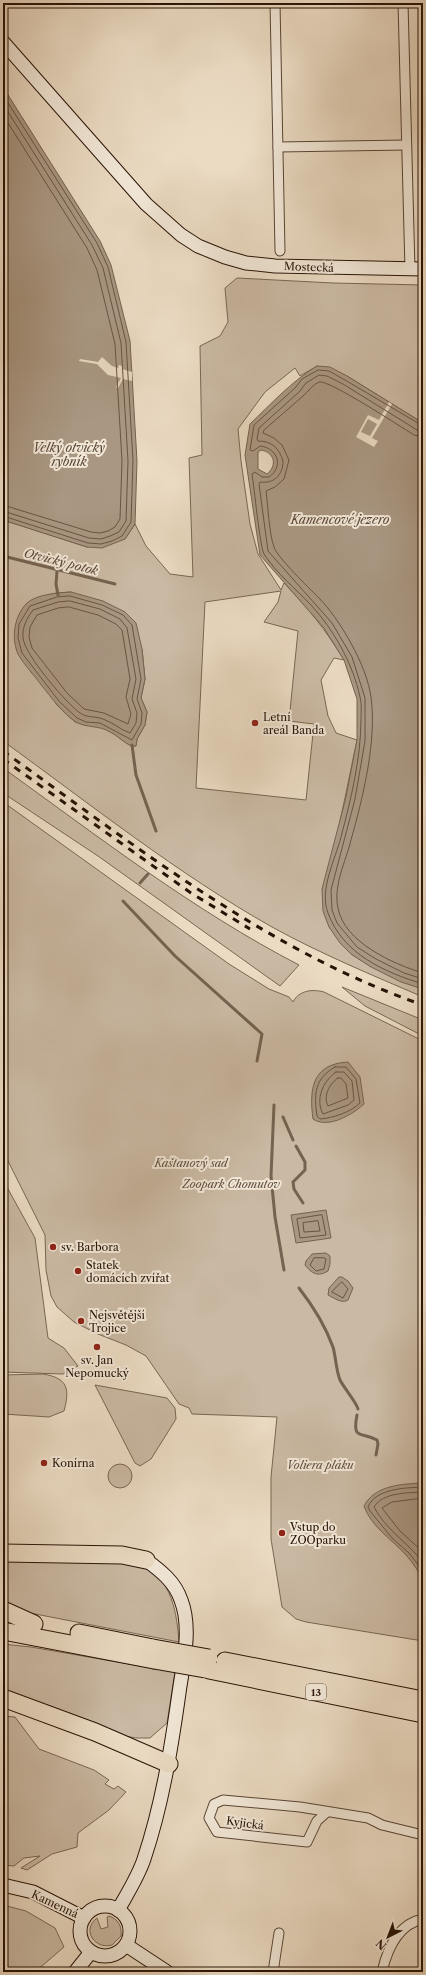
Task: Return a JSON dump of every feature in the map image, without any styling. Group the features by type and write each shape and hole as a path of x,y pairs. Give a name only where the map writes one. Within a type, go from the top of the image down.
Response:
{"highway":[{"path":"3,1553 122,1555 146,1560"},
{"path":"3,1558 26,1554"},
{"path":"3,1610 34,1624"},
{"name":"13","path":"3,1619 34,1624 153,1654"},
{"name":"13","path":"3,1631 153,1654 423,1700"},
{"path":"3,1639 54,1640"},
{"name":"13","path":"209,1664 423,1714"},
{"path":"3,1698 95,1732 169,1764"}],"street":[{"path":"275,3 280,251"},
{"path":"403,3 406,145 417,269"},
{"name":"Mostecká","path":"3,42 142,199 172,227 198,246 224,258 275,266 417,269"},
{"path":"278,147 406,145"},
{"path":"118,1910 143,1861 161,1802 169,1764 186,1635 182,1602 176,1588 167,1577 146,1560"},
{"name":"Kyjická","path":"327,1812 317,1822 307,1842 217,1832 209,1818 214,1804 223,1800 327,1812 368,1818 382,1826 423,1835"},
{"name":"Kamenná","path":"3,1885 32,1892 84,1918"},
{"path":"111,1907 118,1910 124,1916 130,1930 126,1945 114,1955 98,1955 91,1952 86,1947 80,1932 84,1918 96,1908 111,1907"},
{"path":"382,1972 386,1955 399,1933 415,1921 423,1919"},
{"path":"273,1972 279,1933"},
{"path":"126,1945 167,1972"},
{"path":"75,1972 91,1952"}],"green space":[{"path":"237,278 333,283 423,285 423,423 347,376 317,366 300,376 295,368 265,392 238,429 250,524 258,554 281,590 284,583 316,620 344,660 334,658 321,680 328,716 336,733 357,740 337,836 351,954 386,974 423,989 423,997 309,946 272,927 237,906 135,838 3,741 3,520 87,547 125,539 135,524 146,546 170,574 193,577 189,458 202,455 200,346 220,336 228,322 225,288","holes":["281,591 278,602 264,622 298,631 289,721 314,724 306,800 196,788 205,602","71,592 142,649 145,679 141,698 147,712 145,725 137,739 136,746 131,746 111,732 99,726 85,725 75,722 56,704 40,597 56,593"]},
{"path":"3,768 184,897 260,944 299,965 280,986 98,856 3,793"},
{"name":"Zoopark Chomutov","path":"3,802 229,964 269,989 289,997 293,1002 299,995 307,991 324,992 423,1041 423,1641 306,1622 296,1619 282,1607 271,1539 271,1477 277,1417 192,1414 189,1408 179,1404 146,1356 126,1345 98,1334 74,1322 57,1307 51,1296 46,1270 45,1235 3,1151"},
{"path":"342,987 423,1020 423,1036 365,1006"},
{"path":"3,1180 35,1238 48,1338 64,1348 78,1366 63,1374 3,1372"},
{"path":"43,1374 58,1378 65,1386 67,1396 64,1411 49,1417 3,1414 3,1375"},
{"path":"95,1385 167,1398 175,1408 176,1419 151,1459 140,1466 135,1463"},
{"path":"120,1464 128,1468 132,1476 128,1484 120,1488 112,1484 108,1476 112,1468"},
{"path":"8,1561 114,1562 142,1566 152,1571 160,1579 171,1598 177,1620 179,1642 25,1612 3,1604 3,1563"},
{"path":"3,1644 31,1647 175,1672 167,1723 150,1738 136,1738 114,1734 3,1691"},
{"path":"3,1716 15,1717 39,1749 94,1770 109,1780 105,1784 114,1789 118,1786 126,1792 109,1810 78,1833 77,1847 52,1854 27,1870 21,1868 40,1856 24,1858 14,1866 3,1865"},
{"path":"3,1905 26,1911 55,1928 64,1947 35,1972 3,1972"},
{"path":"109,1916 119,1923 121,1936 112,1945 100,1945 92,1938 90,1928 92,1923 97,1918 101,1929 108,1927 107,1917"}],"water":[{"name":"Velký otvický rybník","path":"3,87 100,241 111,265 130,341 137,461 135,524 125,539 102,548 87,547 3,520"},
{"name":"Kamencové jezero","path":"317,366 330,367 423,423 423,989 401,982 371,967 351,954 340,943 329,927 323,911 322,889 346,797 357,740 357,699 344,660 324,628 260,555 245,455 250,424 282,393","holes":["261,450 269,453 273,459 273,467 267,474 258,469 258,452"]},
{"path":"71,592 103,601 125,612 136,623 142,649 145,679 141,698 147,712 145,725 137,739 136,746 126,743 101,728 76,722 53,700 18,654 14,634 15,627 19,614 27,603 42,596"},
{"path":"348,1062 360,1077 364,1104 347,1116 333,1122 319,1122 313,1119 313,1088 320,1073 336,1064"},
{"path":"326,1210 331,1238 296,1243 291,1215"},
{"path":"326,1253 330,1256 328,1271 321,1274 315,1274 305,1265 306,1261 312,1254"},
{"path":"339,1277 342,1277 348,1281 353,1288 348,1300 346,1301 338,1300 328,1295 329,1288"},
{"path":"423,1483 423,1579 407,1556 377,1527 367,1514 364,1506 369,1499 382,1490 398,1485"}],"pier":[{"path":"102,357 112,366 118,368 119,365 122,366 122,369 132,372 132,381 123,379 118,388 116,387 121,378 108,375 97,364 79,361 80,359 98,362"},
{"path":"389,402 392,404 372,438 378,441 374,447 356,437 368,415 379,420","holes":["368,419 377,424 370,436 361,432"]}],"waterway":[{"name":"Otvický potok","path":"3,556 115,584"},
{"path":"57,571 56,584 58,595"},
{"path":"132,745 136,775 156,831"},
{"path":"140,883 148,874"},
{"path":"123,901 175,956 262,1034 257,1061"},
{"path":"274,1105 271,1176 275,1217 284,1270"},
{"path":"283,1117 293,1140"},
{"path":"296,1146 305,1162 305,1170 293,1182 294,1189 303,1203"},
{"path":"299,1288 314,1309 326,1331 333,1347 340,1380 358,1409"},
{"path":"357,1415 357,1432 377,1440 378,1444 376,1455"}],"railway":[{"path":"3,751 153,859 257,926 310,956 366,982 423,1005"},
{"path":"3,759 191,893 250,929"}],"place":[{"name":"Letní areál Banda","path":"255,723"},
{"name":"sv. Barbora","path":"53,1247"},
{"name":"Statek domácích zvířat","path":"78,1271"},
{"name":"Nejsvětější Trojice","path":"81,1321"},
{"name":"sv. Jan Nepomucký","path":"97,1347"},
{"name":"Konírna","path":"44,1463"},
{"name":"Vstup do ZOOparku","path":"282,1533"}],"park label":[{"name":"Kaštanový sad","path":"191,1163"},
{"name":"Voliera pláku","path":"320,1465"}]}
